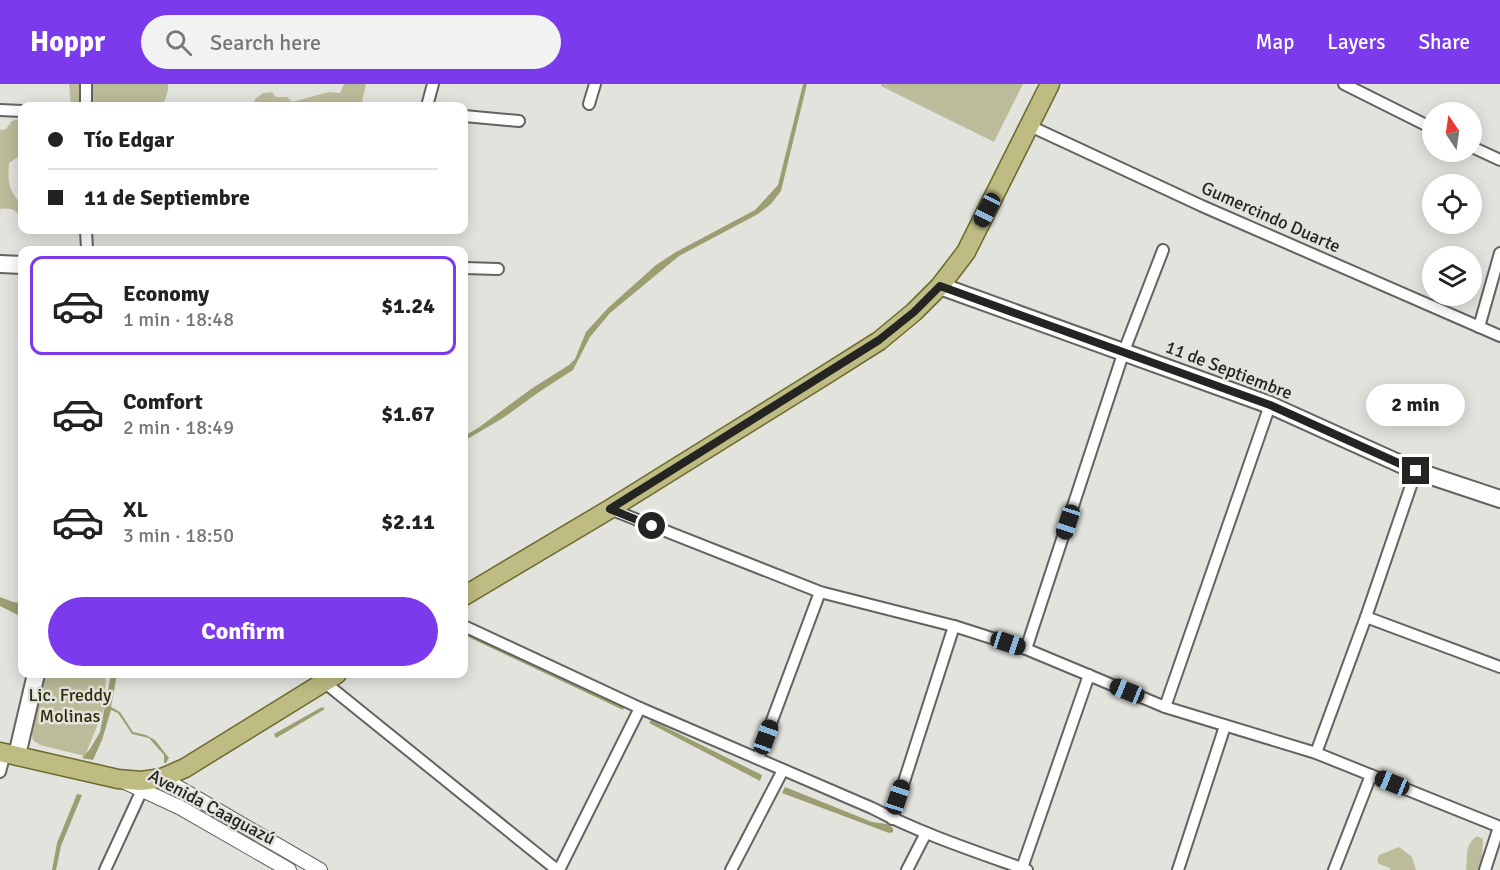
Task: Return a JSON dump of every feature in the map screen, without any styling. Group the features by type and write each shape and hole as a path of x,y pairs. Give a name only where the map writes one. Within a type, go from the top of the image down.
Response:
{"main road":[{"path":"468,594 610,509 879,340 914,312 940,286 966,252 1050,84"},
{"path":"0,264 18,265"},
{"name":"11 de Septiembre","path":"940,286 1270,405 1416,471 1500,499"},
{"path":"35,678 7,753 118,779 141,781 162,778 186,768 331,678"}],"street":[{"path":"86,84 86,102"},
{"path":"428,102 433,84"},
{"path":"589,104 595,84"},
{"path":"1344,84 1422,123"},
{"path":"0,110 18,111"},
{"path":"468,116 519,121"},
{"name":"Gumercindo Duarte","path":"1030,126 1202,206 1500,336"},
{"path":"1482,152 1500,160"},
{"path":"1026,649 1124,351 1163,250"},
{"path":"1479,327 1500,253"},
{"path":"468,268 498,269"},
{"path":"1165,707 1270,405"},
{"path":"1316,753 1416,471"},
{"path":"610,509 820,592 954,626 1026,649 1165,707 1316,753 1499,827 1485,870"},
{"path":"758,758 820,592"},
{"path":"1366,617 1500,667"},
{"path":"892,819 954,626"},
{"path":"468,628 640,708 872,808 892,819 978,854 1025,869 1089,675"},
{"path":"331,678 558,870 640,708"},
{"path":"1178,870 1225,726"},
{"path":"0,772 7,753"},
{"path":"731,870 783,770"},
{"path":"1334,870 1371,775"},
{"path":"105,870 142,790 162,778"},
{"name":"Avenida Caaguazú","path":"162,778 320,870"},
{"name":"Avenida Caaguazú","path":"118,779 181,808 289,870"},
{"path":"907,870 926,833"}],"green space":[{"path":"69,84 168,84 164,102 71,102"},
{"path":"344,84 366,84 362,102 292,102 329,92 340,93"},
{"path":"881,84 1023,84 994,142"},
{"path":"272,92 276,97 287,97 292,102 254,102 263,93"},
{"path":"18,119 18,157 9,163 9,175 11,189 18,200 18,214 8,209 0,209 0,130 6,129 12,121"},
{"name":"Lic. Freddy Molinas","path":"43,678 106,678 104,709 85,756 40,745 33,740"},
{"path":"1477,836 1483,839 1482,860 1486,865 1486,870 1466,870 1468,847"},
{"path":"1399,847 1412,857 1416,870 1390,870 1379,864 1377,860 1379,855"}],"shaded area":[{"path":"803,84 807,84 781,191 771,204 758,214 679,256 610,313 590,337 573,370 503,418 468,439 468,434 569,365 575,359 586,332 608,308 656,265 755,210 778,185"},
{"path":"0,597 18,603 18,615 0,606"},
{"path":"468,632 624,707 623,710 468,637"},
{"path":"110,678 116,678 111,707 120,712 133,732 155,740 169,758 164,763 164,755 149,738 132,734 118,713 111,710 93,760 82,758 100,732"},
{"path":"322,707 325,709 276,738 274,734"},
{"path":"651,720 762,775 760,781 649,723"},
{"path":"785,787 872,822 887,824 893,828 893,832 889,833 782,793"},
{"path":"77,794 82,795 61,846 56,870 52,870 57,843"}],"route":[{"path":"652,526 610,509 879,340 914,312 940,286 1270,405 1416,471"}]}
